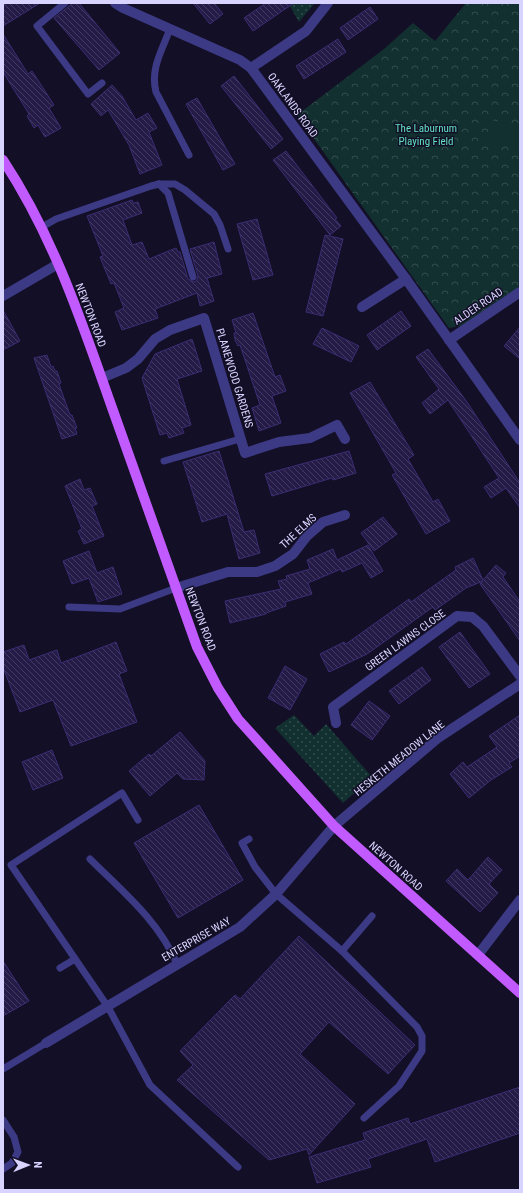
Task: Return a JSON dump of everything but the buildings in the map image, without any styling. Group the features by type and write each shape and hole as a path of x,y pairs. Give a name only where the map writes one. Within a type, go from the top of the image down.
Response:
{"main road":[{"name":"NEWTON ROAD","path":"3,160 24,192 42,227 58,264 102,378 197,647 218,688 238,719 334,826 520,993"}],"street":[{"name":"OAKLANDS ROAD","path":"115,3 123,8 240,60 251,68 406,279 520,440"},
{"path":"251,68 306,31 328,3"},
{"path":"3,296 58,264"},
{"path":"362,307 406,279"},
{"name":"ALDER ROAD","path":"449,340 520,292"},
{"name":"PLANEWOOD GARDENS","path":"102,378 126,368 138,359 155,339 170,330 204,318 245,453 279,442 310,438 337,425 345,439"},
{"name":"THE ELMS","path":"176,588 228,572 257,572 275,566 293,554 308,536 323,522 345,515"},
{"name":"GREEN LAWNS CLOSE","path":"336,723 328,704 458,616 472,617 483,626 520,676"},
{"name":"HESKETH MEADOW LANE","path":"334,826 438,738 520,684"},
{"name":"ENTERPRISE WAY","path":"46,1044 240,927 276,894 334,826"},
{"path":"478,955 520,900"}],"lane":[{"path":"65,3 37,26 88,94 102,83"},
{"path":"170,29 153,71 153,81 156,92 189,155"},
{"path":"159,184 168,193 193,277"},
{"path":"42,227 56,219 159,184 175,184 214,214 220,225 228,249"},
{"path":"164,461 240,440"},
{"path":"69,607 120,609 176,588"},
{"path":"138,820 122,793 11,865 108,1007 150,1085 238,1167"},
{"path":"249,839 242,843 255,867 276,894 342,951 417,1028 422,1036 422,1051 399,1086 364,1118"},
{"path":"90,859 153,922 171,949 177,964"},
{"path":"342,951 372,916"},
{"path":"60,968 75,959"},
{"path":"3,1069 46,1044"},
{"path":"3,1120 14,1137 18,1152 12,1163 3,1169"}],"green space":[{"path":"288,3 315,3 299,22"},
{"name":"The Laburnum Playing Field","path":"466,3 520,3 520,286 461,326 449,328 297,115 384,49 413,23 435,41"},
{"path":"491,120 520,127 520,148 487,141"},
{"path":"294,715 314,736 326,724 372,777 343,803 275,728"}]}
